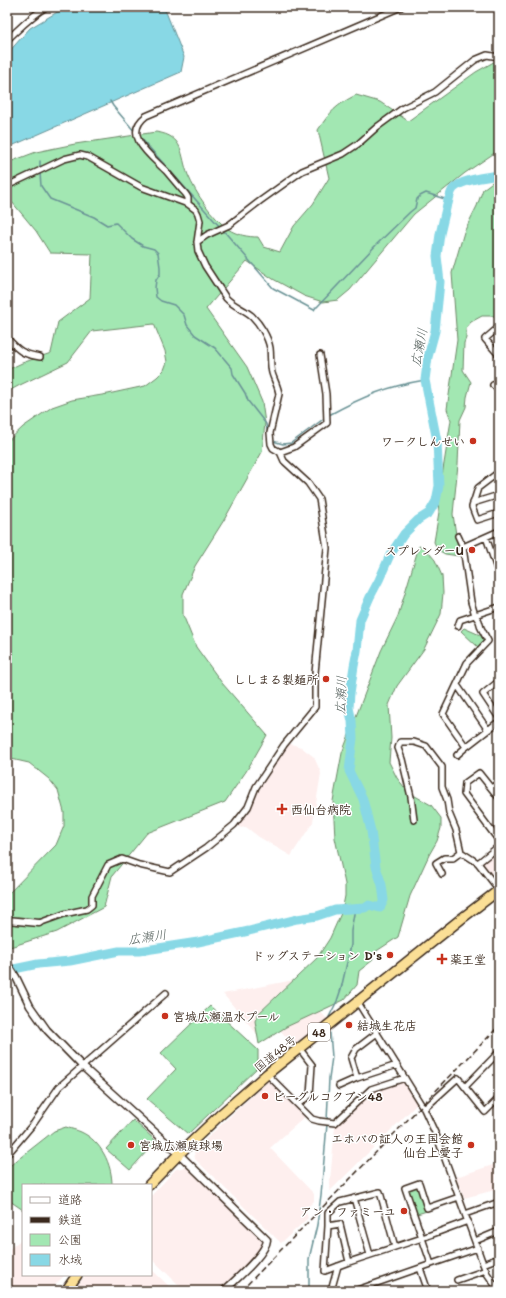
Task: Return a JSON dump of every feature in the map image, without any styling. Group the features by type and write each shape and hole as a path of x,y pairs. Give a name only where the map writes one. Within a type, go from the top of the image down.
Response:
{"highway":[{"name":"国道48号","path":"150,1184 220,1115 267,1074 357,1001 499,890"},
{"path":"66,1291 76,1276"}],"street":[{"path":"7,40 27,21 46,7"},
{"path":"188,204 188,197 164,169 150,157 140,143 137,130 140,120 146,116 401,7"},
{"path":"197,242 229,225 302,171 342,154 358,144 377,127 403,108 435,92 475,60 487,55 499,57"},
{"path":"7,186 64,159 80,155 88,157 116,174 149,191 188,204 196,210 200,218 197,242 201,257 222,293 257,322 270,347 272,372 279,394 270,441 273,448 280,452 284,461 308,483 320,499 327,548 315,673 315,707 284,745 256,787 248,808 234,825 206,848 170,872 139,865 122,859 108,865 92,896 92,905 87,909 64,914 39,923 7,920"},
{"path":"499,327 485,339 499,355"},
{"path":"7,338 22,352 28,355 40,357"},
{"path":"280,452 294,447 327,423 326,394 320,355"},
{"path":"493,385 499,390"},
{"path":"499,472 478,488 472,507 477,520 499,513"},
{"path":"473,503 499,496"},
{"path":"463,547 499,531"},
{"path":"458,536 463,547 469,593 475,615 480,621 481,628 488,641 468,663 443,714 466,748"},
{"path":"486,537 499,575"},
{"path":"458,626 460,620 499,607"},
{"path":"457,755 498,721 483,694 499,681"},
{"path":"457,685 488,730"},
{"path":"414,820 411,797 398,748 400,742 414,742 426,746 442,767 442,787 447,800 449,813 456,830 461,852 478,863 499,890"},
{"path":"499,798 479,773 465,783 464,794 499,841"},
{"path":"491,788 499,783"},
{"path":"478,863 499,846"},
{"path":"442,874 436,863 444,858 453,858 461,852"},
{"path":"7,962 30,1006 47,1030 83,1067 179,1154 267,1240 266,1248 224,1291"},
{"path":"7,1155 34,1123 59,1087 166,994"},
{"path":"357,1001 424,1109 437,1137 483,1264 499,1291"},
{"path":"357,1078 351,1058 356,1049 377,1034"},
{"path":"298,1104 310,1095 312,1065 299,1048"},
{"path":"465,1087 499,1052"},
{"path":"339,1086 357,1078 397,1065"},
{"path":"267,1074 312,1119 335,1123 371,1089 405,1078"},
{"path":"424,1109 458,1078 485,1112 499,1098"},
{"path":"431,1264 405,1188 419,1183 427,1208 459,1196"},
{"path":"396,1247 380,1192 340,1202 328,1212 325,1271 349,1262 396,1247 422,1238 468,1221"},
{"path":"354,1198 370,1255"},
{"path":"465,1214 499,1202"},
{"path":"328,1226 340,1224 349,1262"},
{"path":"475,1240 499,1232"},
{"path":"354,1291 478,1248"},
{"path":"483,1264 499,1258"},
{"path":"331,1291 338,1266"},
{"path":"420,1268 428,1291"},
{"path":"457,1280 486,1270"}],"shaded area":[{"name":"西仙台病院","path":"287,743 301,747 314,757 321,773 313,822 291,856 259,837 246,827 241,828 238,826"},
{"path":"499,851 499,883 483,863"},
{"path":"299,979 307,997 327,1019 293,1045 280,1030 264,1042 223,994"},
{"path":"270,1079 307,1115 270,1148 314,1194 314,1201 305,1210 308,1218 281,1243 195,1159 194,1150"},
{"path":"403,1081 418,1103 329,1192 335,1127 373,1091"},
{"path":"499,1163 499,1189 464,1198 456,1177"},
{"path":"187,1167 261,1237 262,1247 220,1291 185,1291 152,1259 152,1195 176,1169"},
{"path":"22,1239 22,1276 64,1276 49,1291 7,1291 7,1251"},
{"path":"152,1270 174,1291 74,1291 84,1276 152,1276"}],"green space":[{"path":"499,59 499,152 493,154 465,173 414,214 350,290 338,300 323,302 304,296 273,279 247,261 206,309 247,367 262,402 265,423 262,452 224,520 195,566 183,594 183,615 196,647 222,683 267,735 247,770 225,802 147,833 112,876 104,907 57,932 7,948 7,895 56,845 64,826 64,812 58,790 49,779 29,763 7,758 7,442 23,427 52,407 72,400 145,386 164,370 167,362 165,351 154,324 92,331 68,362 7,392 7,370 51,353 58,322 90,298 92,254 50,253 36,231 7,196 7,163 36,152 75,144 156,132 165,134 177,142 191,182 205,205 216,218 231,231 250,237 258,237 264,247 280,252 294,226 313,204 329,178 318,130 326,118 343,102 356,95 380,102 408,121 476,72"},
{"path":"495,180 499,180 499,317 482,316 471,322 466,328 463,370 471,382 466,407 460,420 458,464 453,514 459,556 445,554 438,550 434,542 439,512 438,501 451,420 447,409 457,340 452,273 464,232 477,206 483,189"},
{"path":"419,546 424,547 435,560 442,576 443,593 441,614 424,649 397,686 389,705 391,738 389,762 397,778 408,792 431,805 441,818 441,828 437,841 410,896 398,937 372,954 373,960 359,971 357,985 344,1000 286,1027 259,1044 255,1021 258,1014 317,958 330,938 342,911 345,896 345,884 335,838 333,801 342,753 381,651 398,616"},
{"path":"464,628 480,635 484,640 478,647 461,631"},
{"path":"210,1006 258,1050 258,1067 188,1134 147,1099 176,1069 161,1053"},
{"name":"宮城広瀬庭球場","path":"133,1120 156,1141 130,1170 106,1149"},
{"path":"66,1127 79,1131 94,1141 100,1147 107,1161 110,1169 112,1184 22,1184 22,1209 7,1199 7,1168 54,1131"},
{"path":"417,1185 427,1211 417,1214 407,1189"}],"water":[{"path":"66,7 164,7 184,57 181,72 7,148 7,54 30,28"}],"waterway":[{"path":"110,101 135,132"},
{"path":"139,136 220,227"},
{"path":"40,161 40,169"},
{"path":"40,173 41,186 50,199 94,217 107,225 116,223 132,239 143,246 154,249 158,253 160,274 156,280 156,297 161,301 174,305 184,315 187,325 195,335 215,348 232,368 233,374 245,393 248,401 266,424 268,435"},
{"name":"広瀬川","path":"448,204 453,189 462,183 474,179 499,175"},
{"path":"223,230 273,288 314,310 377,244 415,208 417,199 420,196 426,193 448,200"},
{"name":"広瀬川","path":"7,968 14,969 38,964 70,961 119,951 139,951 198,942 297,919 317,916 335,910 365,908 369,905 380,908 384,900 382,885 376,867 371,831 363,799 349,771 353,738 352,721 349,708 350,693 357,651 360,620 390,555 404,534 418,520 429,513 436,501 439,486 437,441 425,380 428,357 435,331 440,282 437,256 440,234 448,200"},
{"path":"329,415 376,393 399,385 425,380"},
{"path":"273,441 283,444 291,443 326,417"},
{"path":"329,1017 341,989 351,945 351,931 355,908"},
{"path":"327,1121 329,1078 332,1057 330,1033"},
{"path":"309,1291 309,1259 317,1225 327,1124"}],"railway":[{"path":"241,1291 499,1026"}],"place":[{"name":"ワークしんせい","path":"473,441"},
{"name":"スプレンダーU","path":"472,550"},
{"name":"ししまる製麺所","path":"326,679"},
{"name":"西仙台病院","path":"282,809"},
{"name":"ドッグステーション D's","path":"390,955"},
{"name":"薬王堂","path":"442,959"},
{"name":"宮城広瀬温水プール","path":"165,1016"},
{"name":"結城生花店","path":"349,1025"},
{"name":"ビーグルコクブン48","path":"265,1096"},
{"name":"宮城広瀬庭球場","path":"131,1145"},
{"name":"エホバの証人の王国会館 仙台上愛子","path":"471,1145"},
{"name":"アン・ファミーユ","path":"404,1211"}]}
